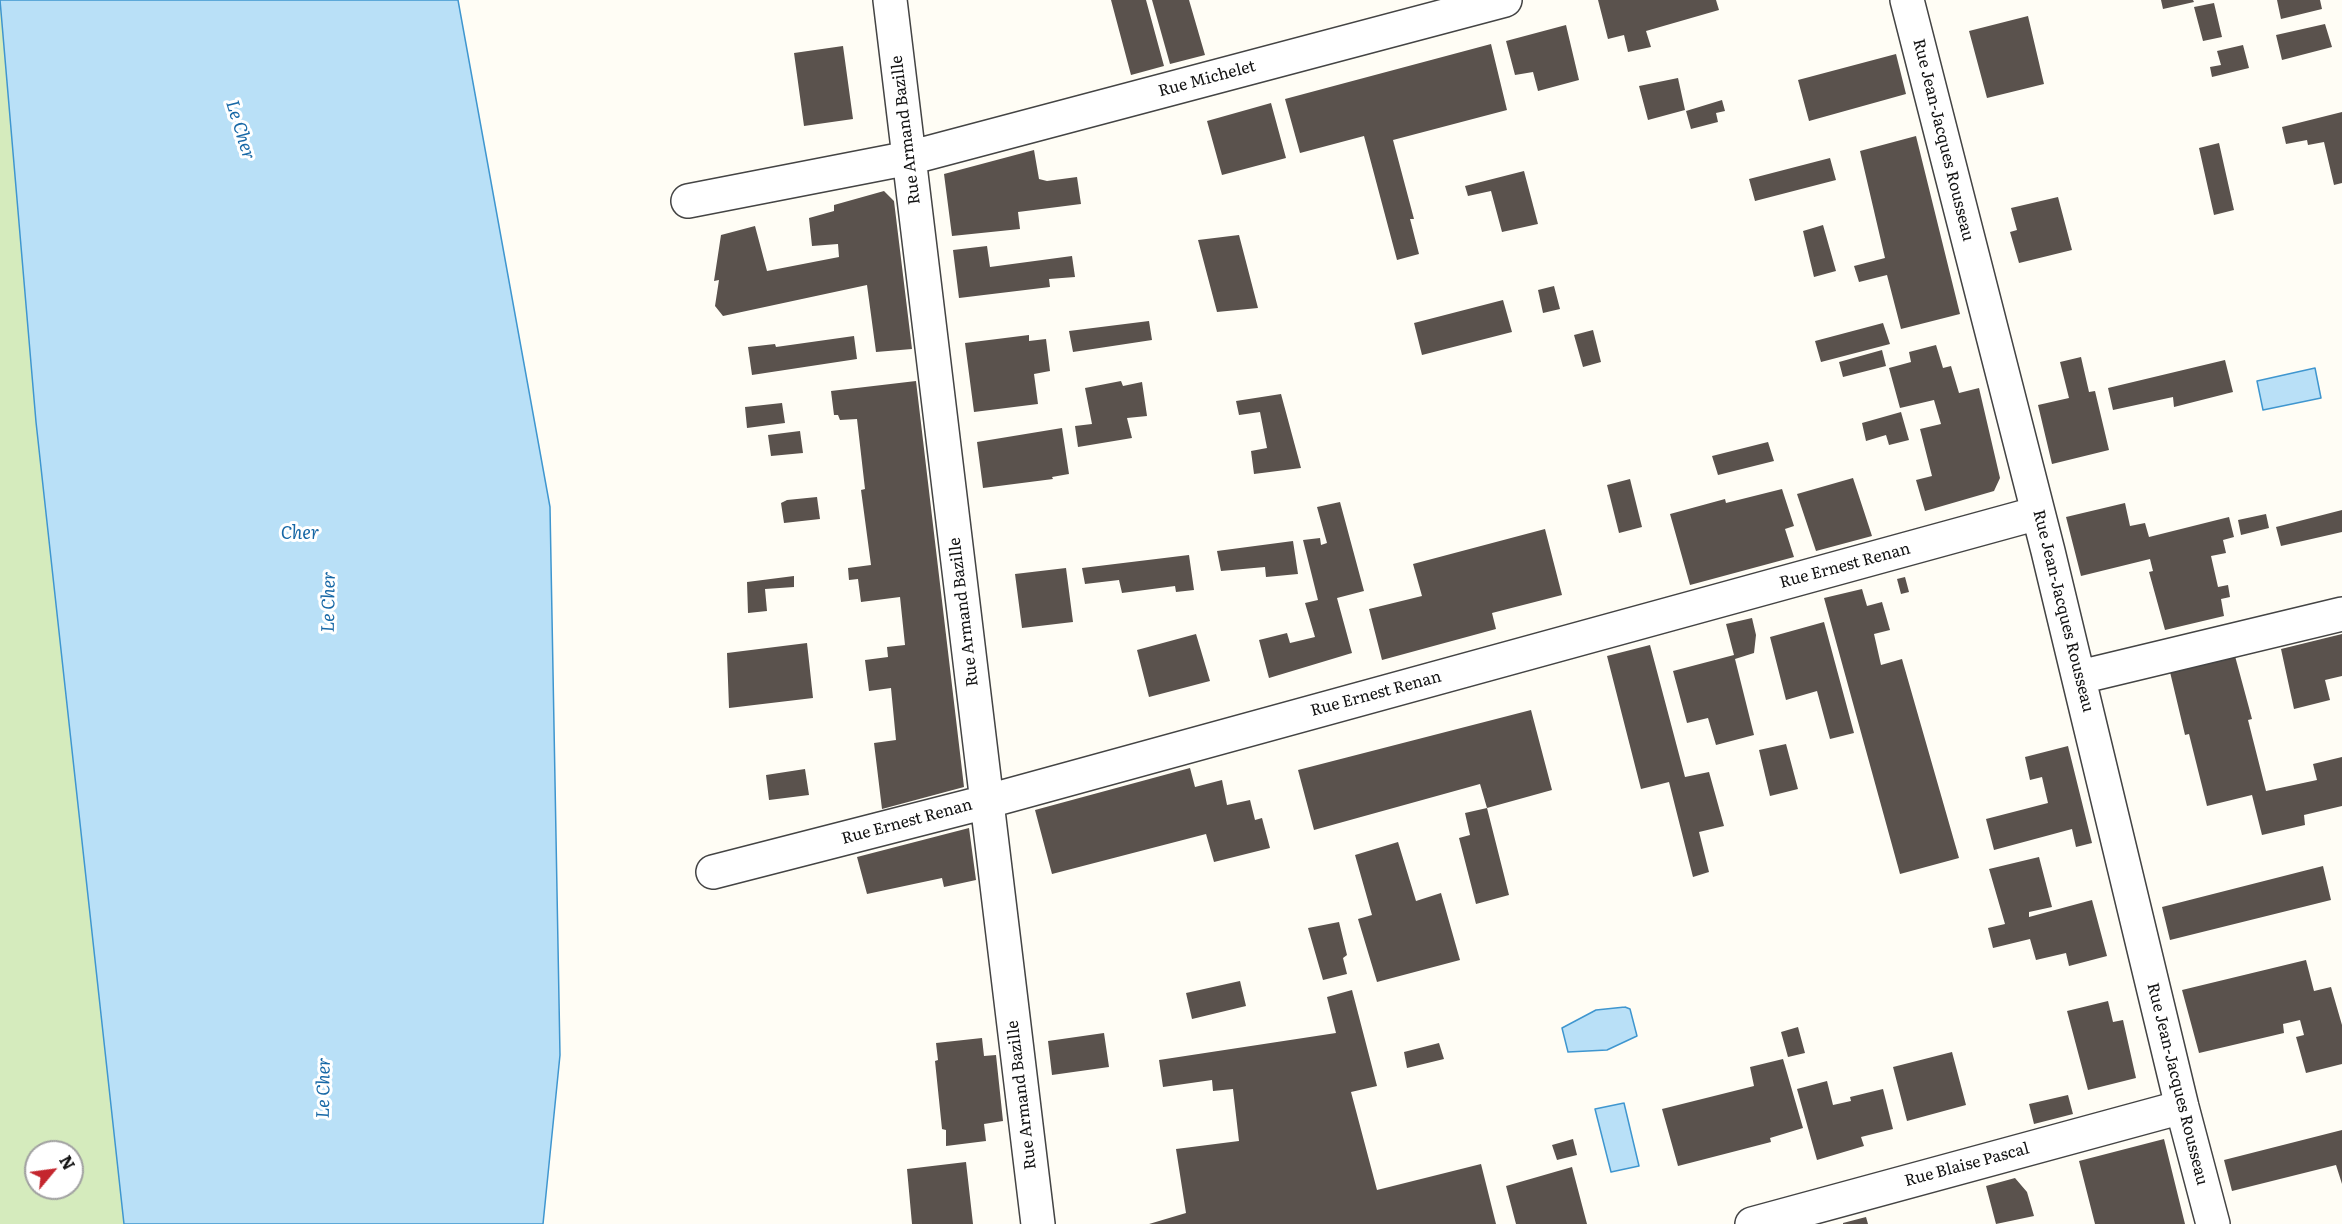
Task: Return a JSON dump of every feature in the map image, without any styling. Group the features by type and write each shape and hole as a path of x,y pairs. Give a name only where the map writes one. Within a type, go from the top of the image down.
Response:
{"street":[{"name":"Rue Armand Bazille","path":"890,0 1038,1224"},
{"name":"Rue Michelet","path":"688,201 909,158 1505,0"},
{"name":"Rue Jean-Jacques Rousseau","path":"1907,0 2080,677 2182,1107 2213,1224"},
{"name":"Rue Ernest Renan","path":"713,872 987,800 2038,513"},
{"path":"2080,677 2342,614"},
{"name":"Rue Blaise Pascal","path":"1752,1224 2182,1107"}],"green space":[{"path":"0,1 36,422 124,1224 0,1224"}],"water":[{"name":"Cher","path":"0,0 458,0 550,507 560,1055 543,1224 124,1224 36,422"},
{"path":"2315,368 2321,398 2263,410 2257,381"},
{"path":"1625,1007 1630,1009 1637,1036 1607,1050 1568,1052 1562,1028 1596,1010"},
{"path":"1624,1103 1639,1166 1611,1172 1595,1109"}],"building":[{"path":"1111,0 1146,0 1164,66 1131,75"},
{"path":"1152,0 1189,0 1205,55 1170,64"},
{"path":"1598,0 1716,0 1719,10 1646,31 1651,47 1628,52 1624,35 1608,39"},
{"path":"2161,0 2193,0 2194,2 2163,9"},
{"path":"2277,0 2320,0 2322,9 2281,19"},
{"path":"2214,3 2222,37 2203,41 2194,7"},
{"path":"2028,16 2044,84 1987,98 1969,31"},
{"path":"2325,24 2332,47 2282,60 2276,35"},
{"path":"1566,25 1579,80 1538,91 1533,72 1515,75 1506,41"},
{"path":"1491,44 1507,110 1393,140 1414,219 1410,219 1419,254 1397,260 1364,136 1300,153 1285,99"},
{"path":"2243,45 2249,68 2212,77 2210,67 2221,65 2217,51"},
{"path":"843,46 853,119 804,126 794,53"},
{"path":"1896,54 1906,94 1809,121 1798,80"},
{"path":"1678,78 1685,110 1648,120 1639,86"},
{"path":"1722,100 1725,111 1716,113 1718,122 1691,129 1686,111"},
{"path":"1271,103 1286,158 1222,175 1207,121"},
{"path":"2342,112 2342,183 2334,185 2324,142 2308,145 2307,140 2286,144 2282,127"},
{"path":"1916,136 1960,314 1901,329 1887,275 1859,282 1854,266 1885,258 1860,151"},
{"path":"2219,143 2234,210 2214,215 2199,148"},
{"path":"1034,150 1039,179 1047,181 1077,177 1081,204 1018,212 1020,229 952,236 944,174"},
{"path":"1830,158 1836,180 1755,201 1749,179"},
{"path":"1524,171 1538,224 1502,232 1491,191 1468,196 1465,186"},
{"path":"884,191 894,201 912,349 876,352 867,285 723,316 715,306 719,280 714,281 721,235 755,226 767,271 839,257 838,244 812,246 809,218 834,211 834,205"},
{"path":"2058,197 2072,250 2019,263 2010,232 2017,230 2011,208"},
{"path":"1823,225 1836,271 1814,277 1803,231"},
{"path":"1239,235 1258,308 1217,312 1198,240"},
{"path":"987,246 990,267 1072,256 1075,277 1049,279 1050,287 959,298 953,250"},
{"path":"1554,286 1560,309 1543,313 1538,290"},
{"path":"1503,300 1512,332 1422,355 1414,323"},
{"path":"1149,321 1152,340 1073,352 1069,331"},
{"path":"1883,323 1890,344 1821,362 1815,341"},
{"path":"1593,330 1601,362 1583,367 1574,335"},
{"path":"1029,335 1029,341 1046,339 1050,371 1034,374 1038,404 974,412 965,343"},
{"path":"854,336 857,359 752,375 748,347 775,344 776,347"},
{"path":"1936,345 1943,368 1951,366 1959,393 1979,388 2000,478 1994,491 1925,511 1916,480 1932,476 1920,429 1941,424 1934,400 1900,408 1889,368 1911,362 1909,352"},
{"path":"1882,350 1886,366 1843,377 1839,362"},
{"path":"2081,357 2089,392 2095,391 2109,450 2052,464 2038,405 2069,398 2060,362"},
{"path":"2225,360 2233,392 2174,407 2173,397 2113,410 2108,388"},
{"path":"916,381 964,787 882,809 874,743 896,740 891,688 869,691 865,660 888,657 887,647 905,645 900,597 861,602 858,579 849,580 848,568 871,565 861,490 865,489 857,419 840,420 838,415 834,415 831,391"},
{"path":"1121,381 1123,386 1142,382 1147,416 1127,418 1132,438 1078,447 1075,426 1092,424 1085,388"},
{"path":"1281,394 1301,468 1254,474 1251,451 1267,448 1260,412 1239,415 1236,401"},
{"path":"782,403 785,423 747,428 745,407"},
{"path":"1901,412 1909,440 1889,445 1886,435 1866,441 1862,423"},
{"path":"1062,428 1069,474 1052,477 1053,479 983,488 977,442"},
{"path":"800,431 803,453 771,456 768,435"},
{"path":"1768,442 1774,461 1718,475 1712,456"},
{"path":"1853,478 1872,536 1816,551 1797,494"},
{"path":"1630,479 1642,527 1619,533 1607,485"},
{"path":"1782,489 1794,526 1785,529 1794,557 1690,585 1670,514 1725,499 1726,503"},
{"path":"817,497 820,519 784,523 781,503 787,500"},
{"path":"1340,502 1364,591 1337,598 1352,653 1269,678 1259,640 1287,633 1290,643 1315,637 1305,603 1318,600 1303,540 1320,538 1321,545 1327,543 1317,507"},
{"path":"2125,503 2130,526 2145,523 2149,537 2229,517 2234,537 2223,540 2226,553 2211,556 2218,587 2228,585 2230,597 2221,599 2224,616 2165,630 2149,572 2153,571 2150,559 2081,576 2066,517"},
{"path":"2342,510 2342,532 2281,546 2276,527"},
{"path":"2266,514 2269,528 2241,535 2238,520"},
{"path":"1545,529 1562,595 1492,613 1496,629 1382,660 1369,609 1422,596 1413,564"},
{"path":"1293,541 1298,574 1266,577 1265,567 1221,571 1217,551"},
{"path":"1189,555 1194,590 1176,592 1175,586 1122,593 1119,580 1085,584 1082,568"},
{"path":"1066,568 1073,622 1022,628 1015,574"},
{"path":"794,576 794,587 765,589 767,611 748,613 747,582"},
{"path":"1905,577 1909,592 1901,594 1897,579"},
{"path":"1862,589 1867,606 1882,602 1890,630 1874,634 1881,665 1902,659 1959,858 1900,874 1824,598"},
{"path":"1752,618 1756,635 1754,653 1735,659 1754,735 1716,745 1708,718 1687,723 1673,671 1734,655 1726,624"},
{"path":"1824,622 1854,733 1830,739 1817,691 1786,700 1770,637"},
{"path":"1196,634 1210,681 1149,697 1137,650"},
{"path":"2342,634 2342,676 2325,680 2330,700 2294,709 2281,649"},
{"path":"807,643 813,698 729,708 727,653"},
{"path":"1650,645 1685,777 1709,772 1724,826 1699,832 1709,872 1693,877 1669,782 1641,789 1607,656"},
{"path":"2235,656 2252,719 2248,720 2266,791 2317,780 2313,764 2342,757 2342,806 2304,815 2305,825 2262,835 2252,795 2207,806 2189,734 2185,735 2170,672"},
{"path":"1531,710 1552,790 1487,808 1480,784 1314,830 1298,770"},
{"path":"1786,744 1798,789 1770,796 1759,750"},
{"path":"2068,746 2092,843 2076,847 2072,829 1994,850 1986,819 2048,803 2042,777 2030,780 2025,757"},
{"path":"1190,768 1195,787 1222,780 1227,805 1250,800 1255,820 1262,818 1270,848 1214,862 1206,834 1052,874 1035,810"},
{"path":"805,769 809,795 769,800 766,775"},
{"path":"1487,808 1509,895 1476,904 1459,838 1470,835 1465,813"},
{"path":"969,828 976,880 944,887 942,878 867,894 857,857"},
{"path":"1398,842 1416,901 1441,893 1460,960 1377,982 1358,919 1372,915 1355,855"},
{"path":"2039,857 2052,907 2029,912 2029,917 2092,900 2107,956 2069,966 2066,953 2036,960 2030,939 1993,948 1988,928 2005,924 1989,869"},
{"path":"2323,866 2331,900 2170,940 2162,907"},
{"path":"1339,922 1347,955 1343,958 1347,974 1323,980 1308,928"},
{"path":"2306,960 2314,991 2331,987 2342,1025 2342,1064 2306,1073 2296,1037 2304,1035 2300,1020 2283,1024 2284,1033 2199,1053 2182,990"},
{"path":"1240,981 1246,1006 1192,1019 1186,993"},
{"path":"1352,990 1377,1086 1351,1092 1377,1190 1481,1164 1496,1224 1149,1224 1186,1213 1176,1149 1239,1141 1233,1089 1213,1091 1212,1080 1163,1087 1159,1060 1336,1033 1327,997"},
{"path":"2108,1001 2113,1022 2123,1020 2136,1078 2088,1090 2067,1011"},
{"path":"1798,1027 1805,1053 1788,1057 1781,1032"},
{"path":"1104,1033 1109,1067 1052,1075 1048,1041"},
{"path":"982,1038 984,1056 996,1055 1003,1121 984,1124 986,1141 946,1146 946,1130 942,1129 935,1061 938,1060 936,1043"},
{"path":"1439,1043 1444,1059 1407,1068 1404,1052"},
{"path":"1952,1052 1966,1105 1907,1121 1893,1067"},
{"path":"1783,1059 1803,1128 1770,1138 1771,1142 1678,1166 1662,1109 1754,1086 1750,1067"},
{"path":"1827,1081 1833,1105 1851,1101 1850,1097 1883,1089 1893,1129 1861,1137 1864,1146 1817,1160 1797,1089"},
{"path":"2068,1095 2073,1114 2034,1124 2029,1104"},
{"path":"2342,1130 2342,1184 2336,1165 2232,1191 2224,1160"},
{"path":"1573,1139 1577,1155 1557,1160 1552,1145"},
{"path":"2164,1139 2185,1224 2095,1224 2079,1161"},
{"path":"966,1162 973,1224 912,1224 907,1169"},
{"path":"1572,1167 1587,1224 1516,1224 1506,1186"},
{"path":"2015,1178 2027,1192 2034,1216 1996,1224 1986,1186"},
{"path":"1866,1217 1868,1224 1843,1224 1843,1223"}],"water label":[{"name":"Le Cher","path":"240,130"},
{"name":"Le Cher","path":"329,602"},
{"name":"Le Cher","path":"324,1088"}]}
